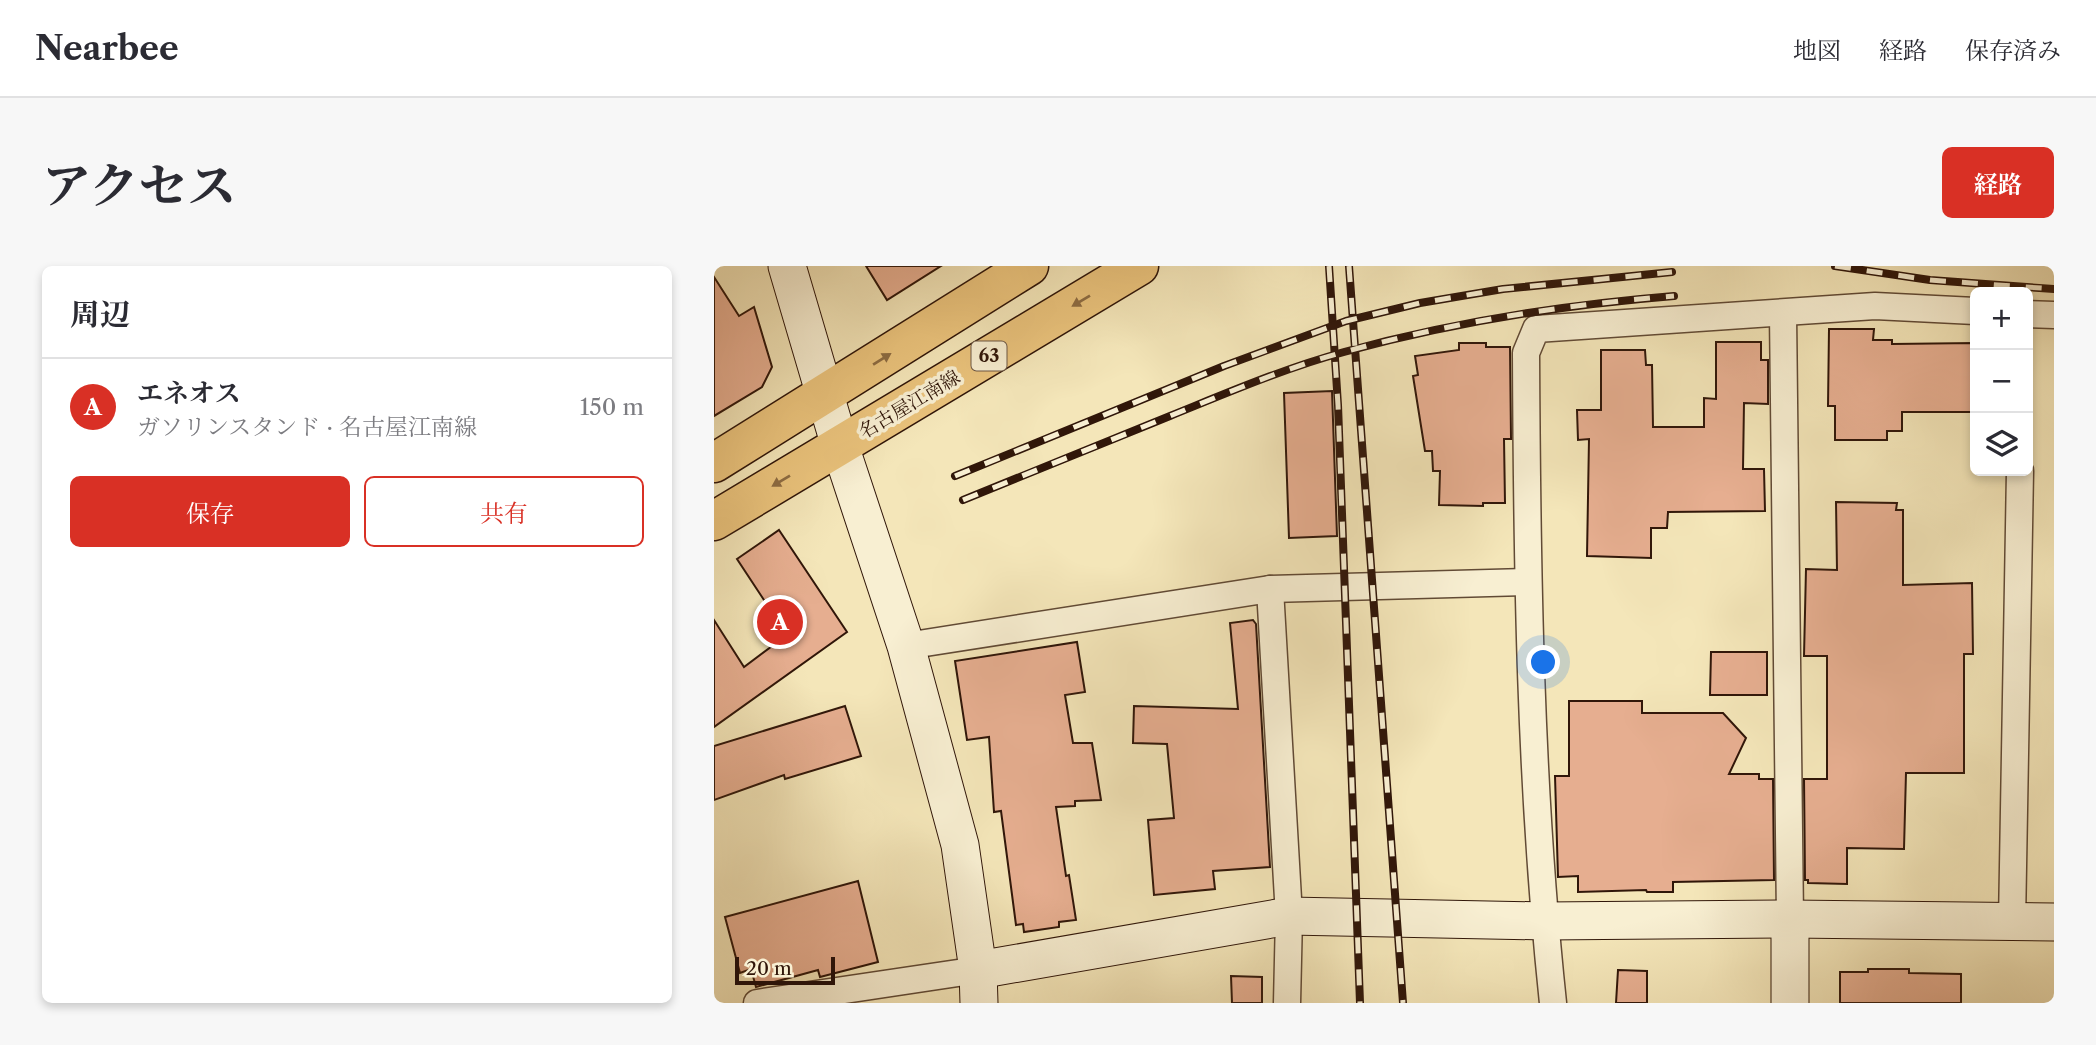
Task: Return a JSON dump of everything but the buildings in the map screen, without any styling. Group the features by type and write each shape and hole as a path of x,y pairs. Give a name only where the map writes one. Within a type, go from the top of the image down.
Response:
{"main road":[{"path":"714,463 1029,266"},
{"name":"名古屋江南線","path":"714,521 1139,266"}],"street":[{"path":"787,266 839,446 906,646 960,845 979,986"},
{"path":"1553,1003 1545,921 1527,582 1526,353 1536,329 1875,306 1970,311"},
{"path":"1783,314 1790,1003"},
{"path":"2033,314 2054,315"},
{"path":"2012,923 2021,476"},
{"path":"906,646 1270,589 1527,582"},
{"path":"1270,589 1289,916 1287,1003"},
{"path":"757,1003 979,986 1289,916 1545,921 1790,919 2054,922"}],"railway":[{"path":"1329,266 1338,405 1360,1003"},
{"path":"1349,266 1403,1003"},
{"path":"1835,266 1930,280 2054,289"},
{"path":"955,476 1224,366 1346,321 1420,303 1503,289 1672,272"},
{"path":"963,500 1256,381 1344,352 1508,316 1674,296"}],"place":[{"name":"エネオス","path":"780,622"}]}
